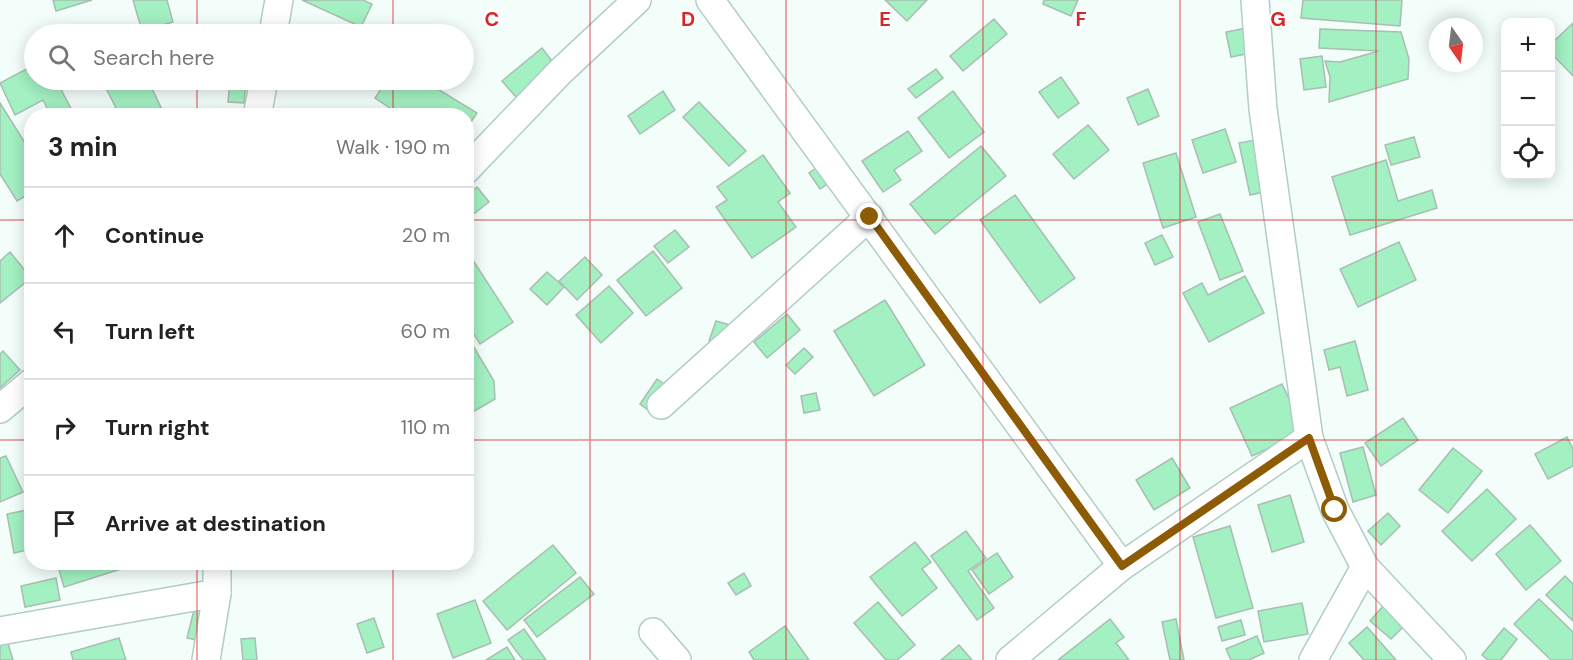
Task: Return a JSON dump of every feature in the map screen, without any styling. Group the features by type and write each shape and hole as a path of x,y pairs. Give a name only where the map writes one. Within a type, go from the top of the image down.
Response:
{"street":[{"path":"275,24 279,0"},
{"path":"474,162 560,73 637,0"},
{"path":"710,0 1122,566"},
{"path":"1256,0 1263,109 1309,438 1335,510 1365,567 1452,660"},
{"path":"259,108 262,90"},
{"path":"661,405 870,217"},
{"path":"0,409 24,389"},
{"path":"1010,660 1122,566 1309,438"},
{"path":"1313,660 1365,567"},
{"path":"206,660 217,592 217,570"},
{"path":"0,631 217,592"},
{"path":"653,632 677,660"}],"building":[{"path":"53,0 92,0 56,11"},
{"path":"133,0 167,0 173,22 140,24"},
{"path":"302,0 363,0 372,4 362,24 354,24"},
{"path":"885,0 927,0 907,21"},
{"path":"1044,0 1078,0 1071,16 1043,4"},
{"path":"1303,0 1402,0 1400,26 1301,18"},
{"path":"994,19 1007,34 963,71 950,56"},
{"path":"1573,23 1573,76 1555,57 1555,40"},
{"path":"1247,28 1251,53 1231,57 1226,32"},
{"path":"1320,29 1401,32 1409,59 1408,79 1329,102 1330,77 1325,61 1340,62 1379,51 1319,48"},
{"path":"542,48 562,74 523,105 502,81"},
{"path":"1322,56 1326,87 1304,90 1300,59"},
{"path":"936,69 943,78 916,98 908,89"},
{"path":"24,70 24,90 61,90 71,108 47,108 43,100 24,108 15,115 0,83"},
{"path":"1061,77 1079,103 1058,118 1039,92"},
{"path":"1148,89 1159,116 1138,125 1127,98"},
{"path":"107,90 153,90 161,108 116,108"},
{"path":"229,90 245,90 244,103 228,102"},
{"path":"380,90 439,90 469,108 390,108 375,98"},
{"path":"663,91 675,110 640,134 628,116"},
{"path":"953,91 984,132 949,158 918,118"},
{"path":"699,102 746,151 729,166 683,117"},
{"path":"0,103 24,141 24,197 17,201 0,174"},
{"path":"1088,125 1109,150 1074,179 1053,154"},
{"path":"1225,129 1236,162 1203,173 1192,140"},
{"path":"908,131 922,151 894,170 901,180 883,192 862,161"},
{"path":"1414,137 1420,157 1391,165 1385,145"},
{"path":"1266,138 1277,189 1250,195 1239,143"},
{"path":"981,146 1006,176 935,234 910,204"},
{"path":"1176,153 1196,217 1163,228 1143,163"},
{"path":"763,155 790,193 778,202 796,227 752,258 716,207 727,200 717,187"},
{"path":"1386,160 1398,201 1432,190 1437,208 1350,235 1332,177"},
{"path":"825,162 836,178 820,189 809,173"},
{"path":"477,187 489,202 474,214 474,189"},
{"path":"1015,195 1075,278 1040,303 980,220"},
{"path":"1220,214 1243,271 1220,280 1198,222"},
{"path":"675,230 689,247 668,263 654,246"},
{"path":"1162,235 1173,257 1155,265 1145,243"},
{"path":"1399,242 1416,280 1358,307 1340,269"},
{"path":"653,251 682,288 646,316 617,280"},
{"path":"10,252 24,269 24,284 0,303 0,261"},
{"path":"585,257 602,275 577,300 559,281"},
{"path":"474,262 513,322 480,344 474,335"},
{"path":"547,272 564,287 547,305 530,289"},
{"path":"1245,276 1264,313 1209,342 1183,293 1202,283 1208,295"},
{"path":"609,286 633,313 601,343 576,315"},
{"path":"885,300 925,365 874,396 834,331"},
{"path":"787,314 800,330 767,358 754,342"},
{"path":"716,321 734,326 727,346 709,341"},
{"path":"1355,341 1368,390 1347,396 1340,367 1329,370 1324,350"},
{"path":"474,347 494,381 495,399 474,411"},
{"path":"804,348 813,357 795,374 786,365"},
{"path":"3,351 20,370 0,388 0,354"},
{"path":"657,379 673,390 656,416 640,404"},
{"path":"1282,384 1305,432 1252,456 1230,408"},
{"path":"816,393 820,410 804,413 801,396"},
{"path":"1403,418 1418,440 1381,466 1365,443"},
{"path":"1567,437 1573,449 1573,466 1548,479 1535,454"},
{"path":"1363,447 1376,495 1353,502 1340,453"},
{"path":"1453,448 1482,471 1448,513 1419,490"},
{"path":"6,456 23,492 0,502 0,458"},
{"path":"1172,458 1190,488 1154,510 1136,480"},
{"path":"1487,489 1516,519 1472,561 1442,531"},
{"path":"1290,495 1304,542 1272,552 1258,505"},
{"path":"24,511 24,551 14,553 7,514"},
{"path":"1388,513 1400,526 1381,545 1368,531"},
{"path":"1530,525 1561,561 1526,590 1496,554"},
{"path":"1230,526 1253,608 1216,618 1193,537"},
{"path":"966,531 986,558 968,571 994,608 977,620 931,556"},
{"path":"915,542 931,562 922,569 937,588 902,616 870,577"},
{"path":"553,545 576,573 507,630 483,601"},
{"path":"997,553 1013,577 989,594 972,570"},
{"path":"59,570 118,570 64,587"},
{"path":"744,573 751,586 736,595 728,583"},
{"path":"1565,576 1573,584 1573,621 1546,595"},
{"path":"580,577 594,594 537,637 524,620"},
{"path":"56,578 60,600 25,607 21,586"},
{"path":"1539,599 1573,632 1573,660 1551,660 1514,624"},
{"path":"475,600 491,643 453,658 437,614"},
{"path":"878,602 915,645 897,660 886,660 854,623"},
{"path":"1302,603 1308,634 1264,642 1258,611"},
{"path":"1384,605 1406,624 1391,639 1370,621"},
{"path":"195,606 213,610 205,642 187,638"},
{"path":"374,618 384,647 367,653 357,624"},
{"path":"1110,619 1124,637 1116,643 1129,660 1058,660"},
{"path":"1176,619 1184,660 1170,660 1162,622"},
{"path":"1241,620 1245,635 1222,641 1218,627"},
{"path":"785,626 809,660 754,660 749,652"},
{"path":"1367,627 1396,660 1364,660 1349,643"},
{"path":"1504,628 1517,639 1501,660 1488,660 1482,655"},
{"path":"524,629 546,660 523,660 508,640"},
{"path":"1257,636 1264,653 1249,660 1231,660 1226,649"},
{"path":"119,638 126,660 73,660 71,652"},
{"path":"255,638 257,660 243,660 241,639"},
{"path":"7,640 13,660 0,660 0,642"},
{"path":"959,645 972,660 941,660"},
{"path":"507,647 515,660 486,660"}],"route":[{"path":"870,217 1122,566 1309,438 1335,510"}]}
